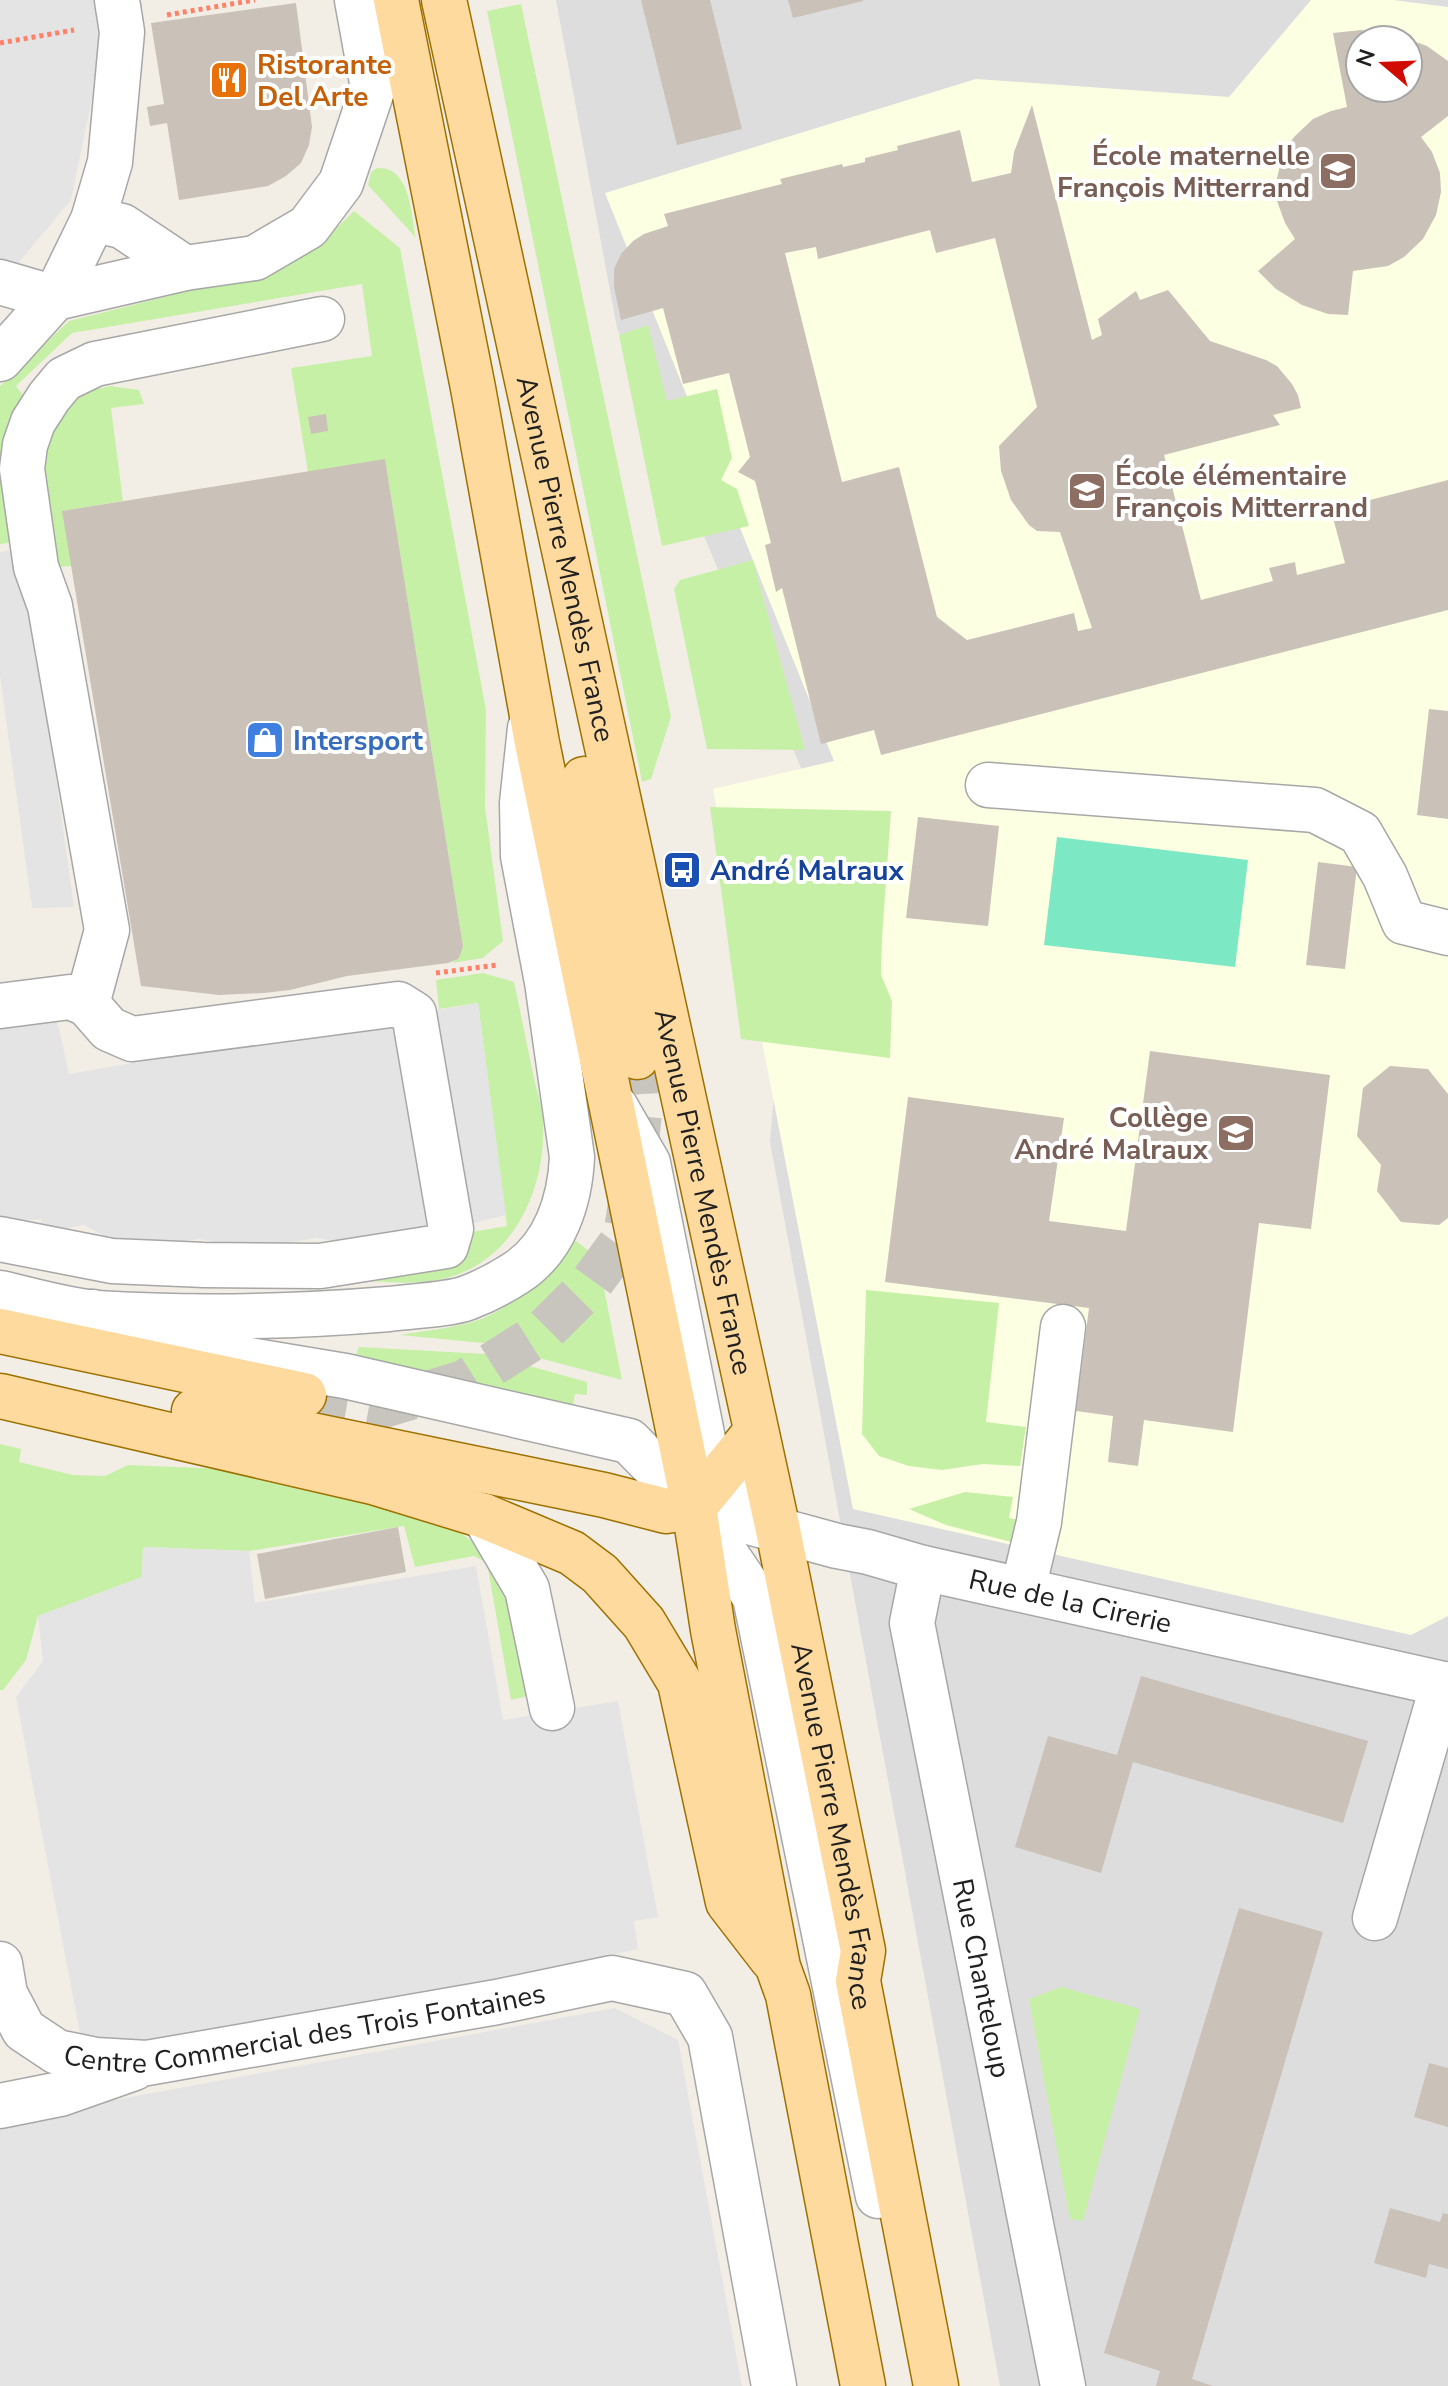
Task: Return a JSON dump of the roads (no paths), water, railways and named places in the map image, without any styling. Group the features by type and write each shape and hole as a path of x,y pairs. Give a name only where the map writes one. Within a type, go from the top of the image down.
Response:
{"main road":[{"name":"Avenue Pierre Mendès France","path":"396,0 473,388 531,714 694,1507 713,1630 778,1967 788,1995 863,2386"},
{"name":"Avenue Pierre Mendès France","path":"444,0 778,1530 863,1951 858,1981 936,2386"},
{"path":"497,240 525,471 637,1057"},
{"path":"0,1331 304,1395"},
{"path":"0,1370 588,1492 666,1511 694,1507 756,1432"},
{"path":"0,1396 373,1482 484,1516 572,1553 600,1574 644,1623 680,1683 728,1902 778,1967"}],"street":[{"path":"357,0 373,88"},
{"path":"0,282 55,298 185,268 255,258 308,227 341,183 373,88 386,0"},
{"path":"0,359 55,298 93,220 110,162 122,32 137,8"},
{"path":"93,220 122,226 185,268"},
{"path":"87,1004 107,930 50,606 36,567 22,469 25,445 33,422 64,379 95,364 322,319"},
{"path":"93,1312 224,1315 339,1313 416,1306 466,1299 517,1273 542,1251 560,1220 571,1185 572,1157 547,982 523,856 522,803 531,714"},
{"path":"988,785 1315,810 1360,833 1385,876 1404,922 1448,933"},
{"path":"0,1006 70,997 87,1004 109,1029 132,1039 398,1004 414,1014 451,1229 446,1246 320,1266 112,1261 0,1239"},
{"path":"610,1097 648,1163 707,1459 778,1530"},
{"path":"0,1293 93,1312 249,1360 345,1376 629,1441 694,1507 755,1597 916,2386"},
{"path":"1023,1589 1039,1522 1063,1327"},
{"name":"Rue de la Cirerie","path":"694,1507 923,1568 1446,1684"},
{"path":"484,1516 527,1589 552,1708"},
{"name":"Rue Chanteloup","path":"923,1568 912,1623 1063,2386"},
{"path":"1375,1918 1446,1684"},
{"name":"Centre Commercial des Trois Fontaines","path":"2,1985 24,2030 57,2052 96,2060 147,2063 497,2002 612,1978 685,1994 710,2037 774,2386"},
{"path":"0,2106 60,2094 147,2063"}],"tunnel":[{"path":"304,1395 377,1408 464,1382 543,1332 589,1286 625,1237 640,1112 637,1057"}],"place":[{"name":"Ristorante Del Arte","path":"229,80"},
{"name":"École maternelle François Mitterrand","path":"1338,171"},
{"name":"École élémentaire François Mitterrand","path":"1087,491"},
{"name":"Intersport","path":"265,740"},
{"name":"André Malraux","path":"682,870"},
{"name":"Collège André Malraux","path":"1236,1133"}]}
